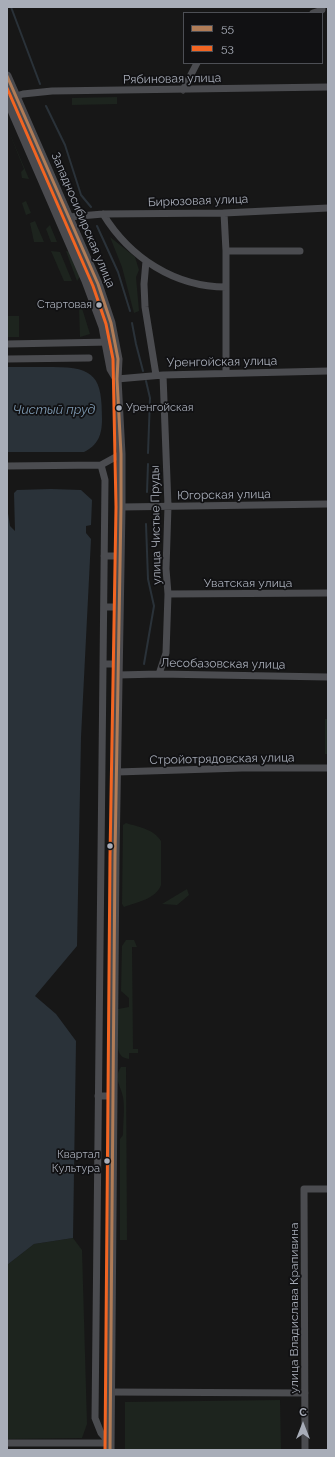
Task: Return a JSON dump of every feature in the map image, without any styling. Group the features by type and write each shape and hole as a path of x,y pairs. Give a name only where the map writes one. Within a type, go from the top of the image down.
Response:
{"main road":[{"name":"Западносибирская улица","path":"7,76 12,98 103,326 118,359 117,379 121,454 121,506 112,1096 110,1447"},
{"name":"Западносибирская улица","path":"12,98 69,217 98,284 110,342"}],"street":[{"path":"183,90 196,64"},
{"name":"Рябиновая улица","path":"12,98 23,94 52,91 328,87"},
{"name":"Бирюзовая улица","path":"69,217 104,214 224,213 328,208"},
{"path":"224,213 226,251 226,373"},
{"path":"104,214 114,232 132,251 146,261 185,282 208,287 226,287"},
{"path":"226,251 300,251"},
{"name":"улица Чистые Пруды","path":"146,261 144,284 145,307 160,375 168,506 166,653 159,674"},
{"path":"7,344 110,342"},
{"path":"7,358 89,358"},
{"name":"Уренгойская улица","path":"117,379 160,375 328,371"},
{"path":"7,466 101,465 121,454"},
{"path":"101,465 105,480 95,1418 101,1433 110,1447"},
{"name":"Югорская улица","path":"121,506 328,504"},
{"path":"104,556 120,556"},
{"name":"Уватская улица","path":"168,594 328,593"},
{"path":"104,607 119,607"},
{"path":"103,664 118,664"},
{"name":"Лесобазовская улица","path":"118,675 159,674 328,677"},
{"name":"Стройотрядовская улица","path":"117,772 242,768 328,768"},
{"path":"102,853 115,856"},
{"path":"100,976 114,976"},
{"path":"98,1096 112,1096"},
{"name":"улица Владислава Крапивина","path":"305,1450 304,1189 328,1189"},
{"path":"110,1392 305,1393"},
{"path":"7,1443 110,1447"}],"shaded area":[{"path":"117,97 117,104 72,105 72,98"},
{"path":"7,127 29,179 22,178 21,172 24,169"},
{"path":"26,201 31,213 26,215 22,203"},
{"path":"35,221 44,242 34,242 30,223"},
{"path":"50,225 57,242 51,242 46,229"},
{"path":"110,237 135,257 139,270 136,277 139,311 134,313 122,267"},
{"path":"51,251 60,252 72,281 64,281"},
{"path":"66,251 70,252 81,275 77,281"},
{"path":"81,305 90,334 80,337 79,307"},
{"path":"7,316 19,316 19,337 7,337"},
{"path":"325,719 328,719 328,754 325,754"},
{"path":"126,823 150,831 161,841 161,885 159,890 151,897 124,907 122,904 123,825"},
{"path":"187,889 189,895 177,905 162,904"},
{"path":"126,940 134,940 137,947 132,947 133,1049 138,1049 138,1053 129,1053 129,1059 121,1056 118,1048 118,1009 129,1007 129,998 121,991 122,946"},
{"path":"121,1067 126,1067 127,1240 120,1240 120,1139 123,1135 124,1106 123,1097 118,1082 118,1075"},
{"path":"73,1238 82,1250 87,1424 82,1438 7,1439 7,1265 34,1244"},
{"path":"280,1400 281,1450 125,1450 125,1402"}],"water":[{"name":"Чистый пруд","path":"7,367 53,367 79,369 94,378 98,385 102,405 101,430 96,443 84,452 7,452"},
{"path":"17,490 81,490 92,500 91,525 86,526 86,533 91,539 81,737 77,946 35,996 56,1014 76,1041 73,1238 34,1244 7,1265 7,507 10,526 15,531 14,493"}],"waterway":[{"path":"11,7 40,84"},
{"path":"46,106 65,145 81,195 91,207"},
{"path":"97,226 118,272 130,311"},
{"path":"132,323 143,371"},
{"path":"146,381 150,398 148,453"},
{"path":"147,492 148,464"},
{"path":"144,664 154,606 148,579 146,524"}],"transit line":[{"name":"55","path":"7,76 98,284 111,323 118,359 117,379 121,454 121,507 115,856 110,1450"},
{"name":"53","path":"7,88 93,286 106,324 113,359 116,507 110,856 105,1450"}],"place":[{"name":"Стартовая","path":"99,305"},
{"name":"Уренгойская","path":"119,408"},
{"name":"Квартал Культура","path":"107,1161"}]}
